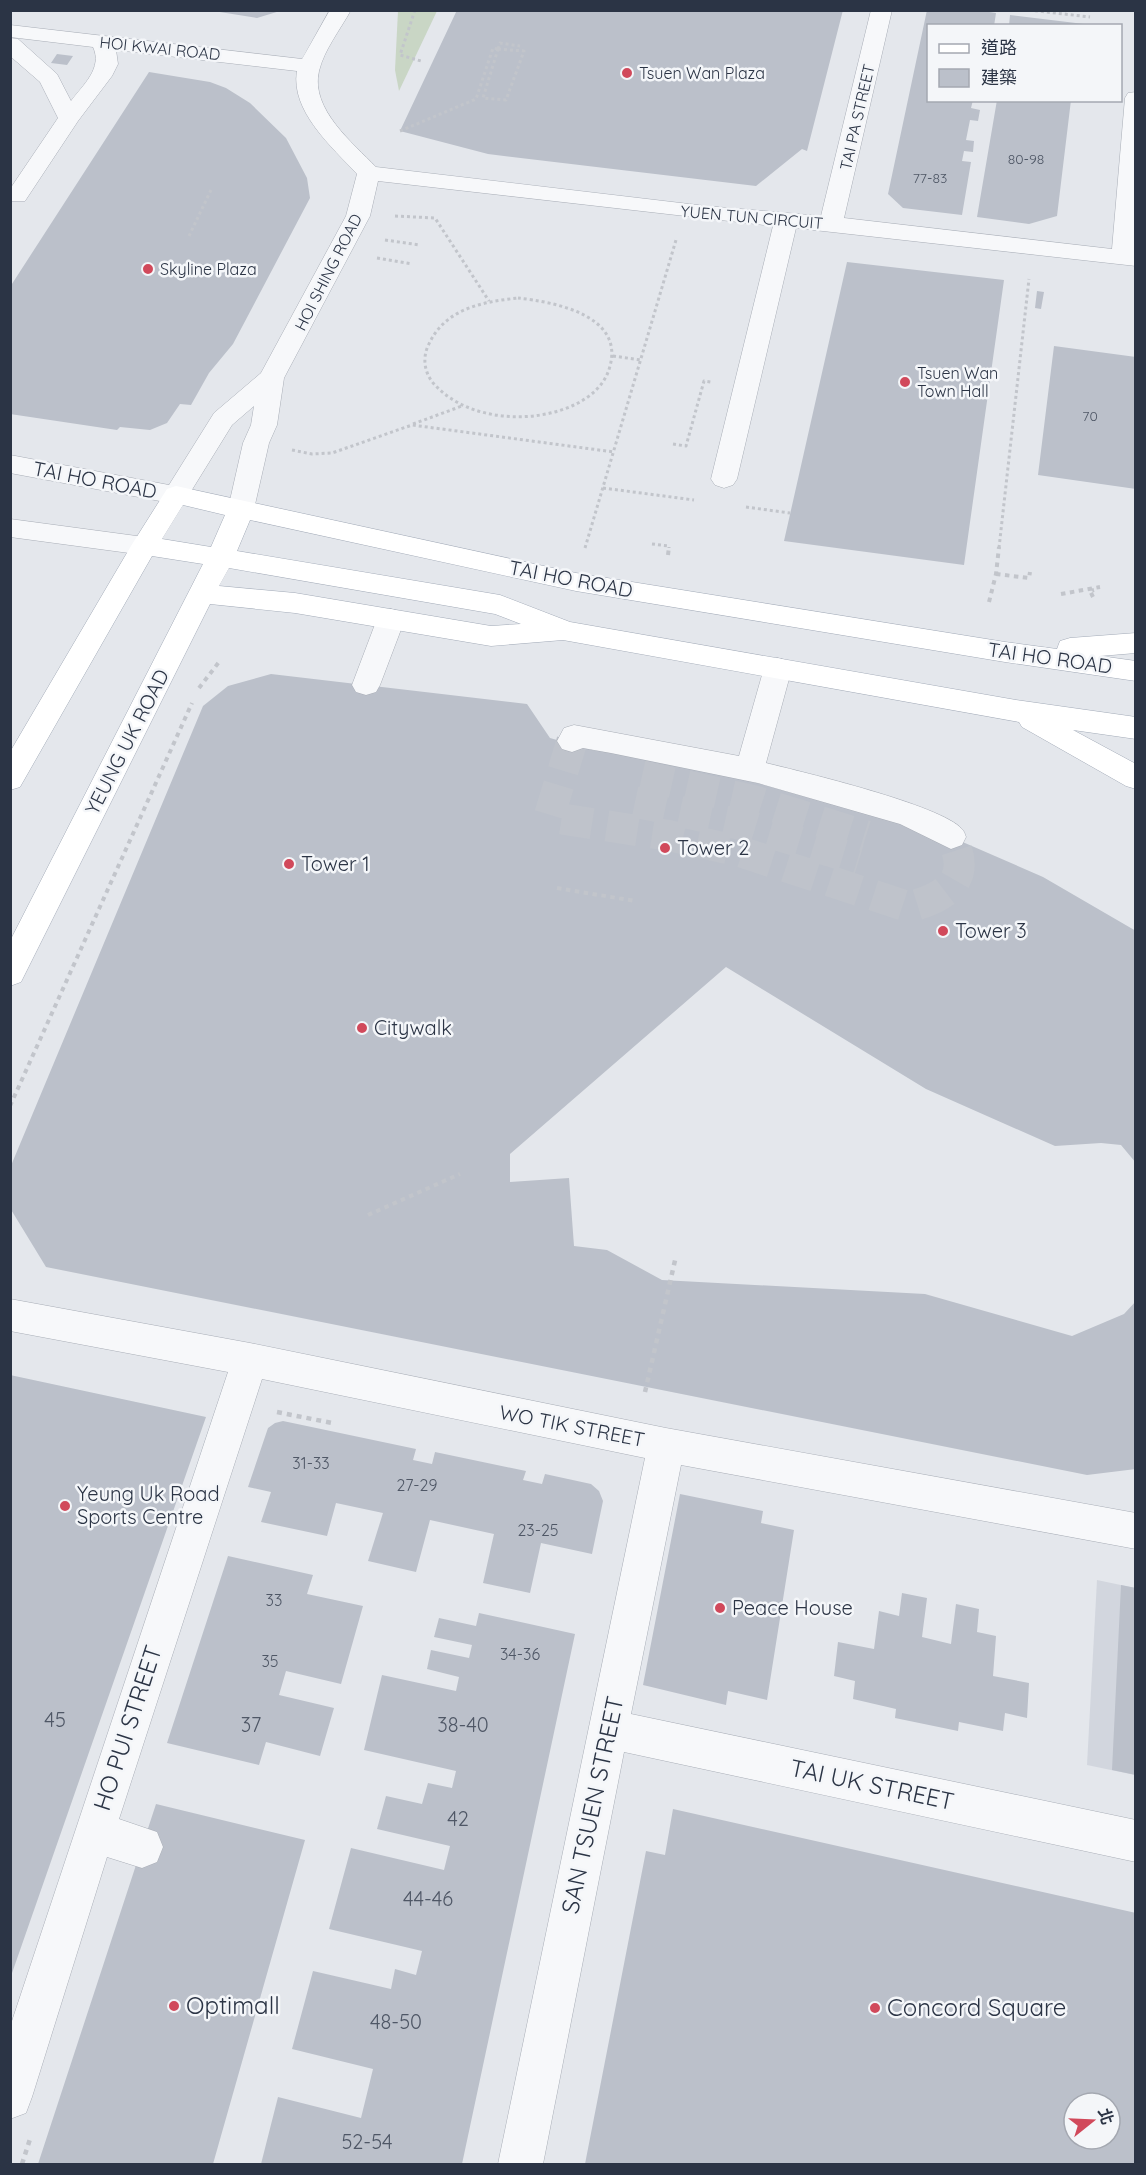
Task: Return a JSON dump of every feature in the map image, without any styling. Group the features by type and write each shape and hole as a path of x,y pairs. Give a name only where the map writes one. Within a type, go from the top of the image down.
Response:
{"main road":[{"name":"TAI HO ROAD","path":"176,495 576,582 1005,652 1136,670"},
{"path":"10,779 144,546 176,495"},
{"name":"YEUNG UK ROAD","path":"10,973 220,558 241,509"},
{"name":"TAI HO ROAD","path":"144,546 310,571 500,605 565,631 1016,711 1136,728"},
{"path":"202,594 295,603 491,636 565,631"},
{"path":"1005,652 1136,643"},
{"name":"TAI HO ROAD","path":"1016,711 1136,778"}],"street":[{"path":"340,10 310,66 307,77 309,92 318,114 328,129 369,173"},
{"name":"TAI PA STREET","path":"831,224 882,10"},
{"path":"17,196 69,118 101,76 108,54 101,42 112,23"},
{"name":"HOI KWAI ROAD","path":"10,31 101,42 166,58 310,66"},
{"path":"10,44 49,79 69,118"},
{"path":"1129,259 1136,98"},
{"name":"YUEN TUN CIRCUIT","path":"369,173 1129,259"},
{"name":"HOI SHING ROAD","path":"241,509 256,443 264,425 271,378 358,216 369,173"},
{"path":"724,479 782,243 785,221"},
{"name":"HOI SHING ROAD","path":"176,495 223,419 271,378"},
{"name":"TAI HO ROAD","path":"10,464 176,495"},
{"name":"TAI HO ROAD","path":"10,528 144,546"},
{"path":"366,685 391,619"},
{"path":"750,769 778,668"},
{"path":"572,741 573,736 648,753 750,769 874,810 919,819 951,837"},
{"name":"WO TIK STREET","path":"10,1315 250,1360 666,1445 1136,1531"},
{"name":"HO PUI STREET","path":"10,2097 94,1832 250,1360"},
{"name":"SAN TSUEN STREET","path":"520,2164 666,1445"},
{"name":"TAI UK STREET","path":"609,1729 1136,1841"},
{"path":"94,1832 142,1847"}],"path":[{"path":"415,10 400,55 421,61"},
{"path":"1029,10 1090,17"},
{"path":"400,131 476,99 493,48 503,50 513,51 524,51 506,100 483,98 497,54 500,43 520,46"},
{"path":"189,236 211,190"},
{"path":"576,582 684,210"},
{"path":"358,216 435,218 489,301"},
{"path":"385,239 420,245"},
{"path":"990,602 996,573 1033,248"},
{"path":"376,258 412,264"},
{"path":"537,299 573,308 594,321 608,338 613,356 608,375 595,392 574,405 548,414 518,417 489,414 462,406 444,394 431,380 424,364 426,347 434,332 448,318 467,308 489,301 537,299"},
{"path":"613,356 641,360"},
{"path":"673,444 686,446 704,381"},
{"path":"285,448 312,454 332,453 462,406"},
{"path":"412,425 614,452"},
{"path":"652,544 669,546 669,555"},
{"path":"996,573 1029,578 1030,572"},
{"path":"1061,594 1100,587 1090,591 1093,597"},
{"path":"10,1106 199,688 219,662"},
{"path":"557,888 635,901"},
{"path":"368,1215 460,1174"},
{"path":"645,1392 676,1256"},
{"path":"266,1416 274,1412 343,1425"},
{"path":"22,2164 32,2131"}],"shaded area":[{"path":"1097,1580 1135,1588 1135,1775 1087,1765"}],"green space":[{"path":"398,11 437,11 399,91 395,70"}],"building":[{"path":"207,10 280,10 280,11 257,18"},
{"name":"Tsuen Wan Plaza","path":"457,10 843,10 807,151 802,149 756,186 488,154 400,131"},
{"path":"927,10 976,10 996,13 994,24 927,24 927,102 972,102 971,108 980,110 978,121 970,120 966,140 974,141 973,152 964,151 962,161 971,162 962,215 903,208 888,194"},
{"path":"1010,15 1084,24 1009,24"},
{"path":"57,54 73,56 67,65 51,63"},
{"name":"Skyline Plaza","path":"149,72 210,82 226,88 250,103 286,138 307,178 310,198 233,344 209,373 191,405 180,404 167,423 150,430 120,427 117,430 10,414 10,287"},
{"path":"997,102 1071,102 1057,216 1029,224 977,217"},
{"name":"Tsuen Wan Town Hall","path":"847,262 1004,280 964,565 784,541"},
{"path":"1037,291 1044,292 1041,309 1035,308"},
{"path":"1054,346 1136,357 1136,489 1038,475"},
{"name":"Citywalk","path":"271,674 527,704 550,738 592,750 630,755 757,783 958,840 1043,877 1136,931 1136,1163 1121,1145 1101,1143 1055,1146 926,1089 726,967 510,1154 510,1182 569,1178 574,1246 607,1250 662,1280 925,1294 1072,1336 1124,1314 1136,1301 1136,1469 1087,1475 46,1267 10,1208 10,1168 203,706 228,686"},
{"path":"10,1375 206,1417 11,1976 10,1976"},
{"path":"283,1421 416,1449 413,1460 432,1464 435,1452 526,1471 523,1480 542,1484 545,1474 591,1484 599,1491 603,1501 592,1554 541,1543 530,1593 483,1583 494,1534 430,1520 416,1572 368,1561 383,1513 336,1503 327,1536 261,1522 271,1492 248,1487 268,1428"},
{"name":"Peace House","path":"680,1494 763,1511 761,1523 794,1530 767,1700 728,1691 726,1705 643,1685"},
{"path":"228,1556 313,1575 307,1594 363,1606 341,1684 286,1671 279,1695 334,1708 320,1756 266,1742 259,1765 167,1743"},
{"path":"1121,1585 1136,1588 1136,1775 1112,1770"},
{"path":"902,1593 927,1598 922,1637 951,1644 956,1604 979,1609 977,1632 996,1636 993,1676 1029,1683 1027,1718 1005,1713 1003,1731 959,1722 958,1731 895,1718 896,1709 853,1699 855,1681 834,1676 838,1642 874,1649 879,1611 899,1616"},
{"path":"479,1613 575,1634 462,2164 261,2164 278,2097 361,2118 373,2069 292,2049 313,1971 391,1989 395,1969 416,1975 422,1951 329,1929 351,1848 444,1870 450,1846 377,1829 386,1796 422,1804 428,1783 452,1788 456,1771 364,1750 382,1675 456,1691 459,1677 427,1669 431,1650 469,1658 472,1645 434,1637 439,1618 476,1626"},
{"name":"Optimall","path":"156,1804 305,1840 213,2164 38,2164"},
{"name":"Concord Square","path":"673,1809 1136,1913 1136,2164 585,2164 646,1851 665,1855"}],"tunnel":[{"path":"572,741 549,817 666,835 738,851 909,907 935,898 953,884 958,875 959,864 951,837"},
{"path":"642,776 755,801 866,836"},
{"path":"635,802 748,826 859,860"}],"place":[{"name":"Tsuen Wan Plaza","path":"627,73"},
{"name":"Skyline Plaza","path":"148,269"},
{"name":"Tsuen Wan Town Hall","path":"905,382"},
{"name":"Tower 2","path":"665,848"},
{"name":"Tower 1","path":"289,864"},
{"name":"Tower 3","path":"943,931"},
{"name":"Citywalk","path":"362,1028"},
{"name":"Yeung Uk Road Sports Centre","path":"65,1506"},
{"name":"Peace House","path":"720,1608"},
{"name":"Optimall","path":"174,2006"},
{"name":"Concord Square","path":"875,2008"}]}
